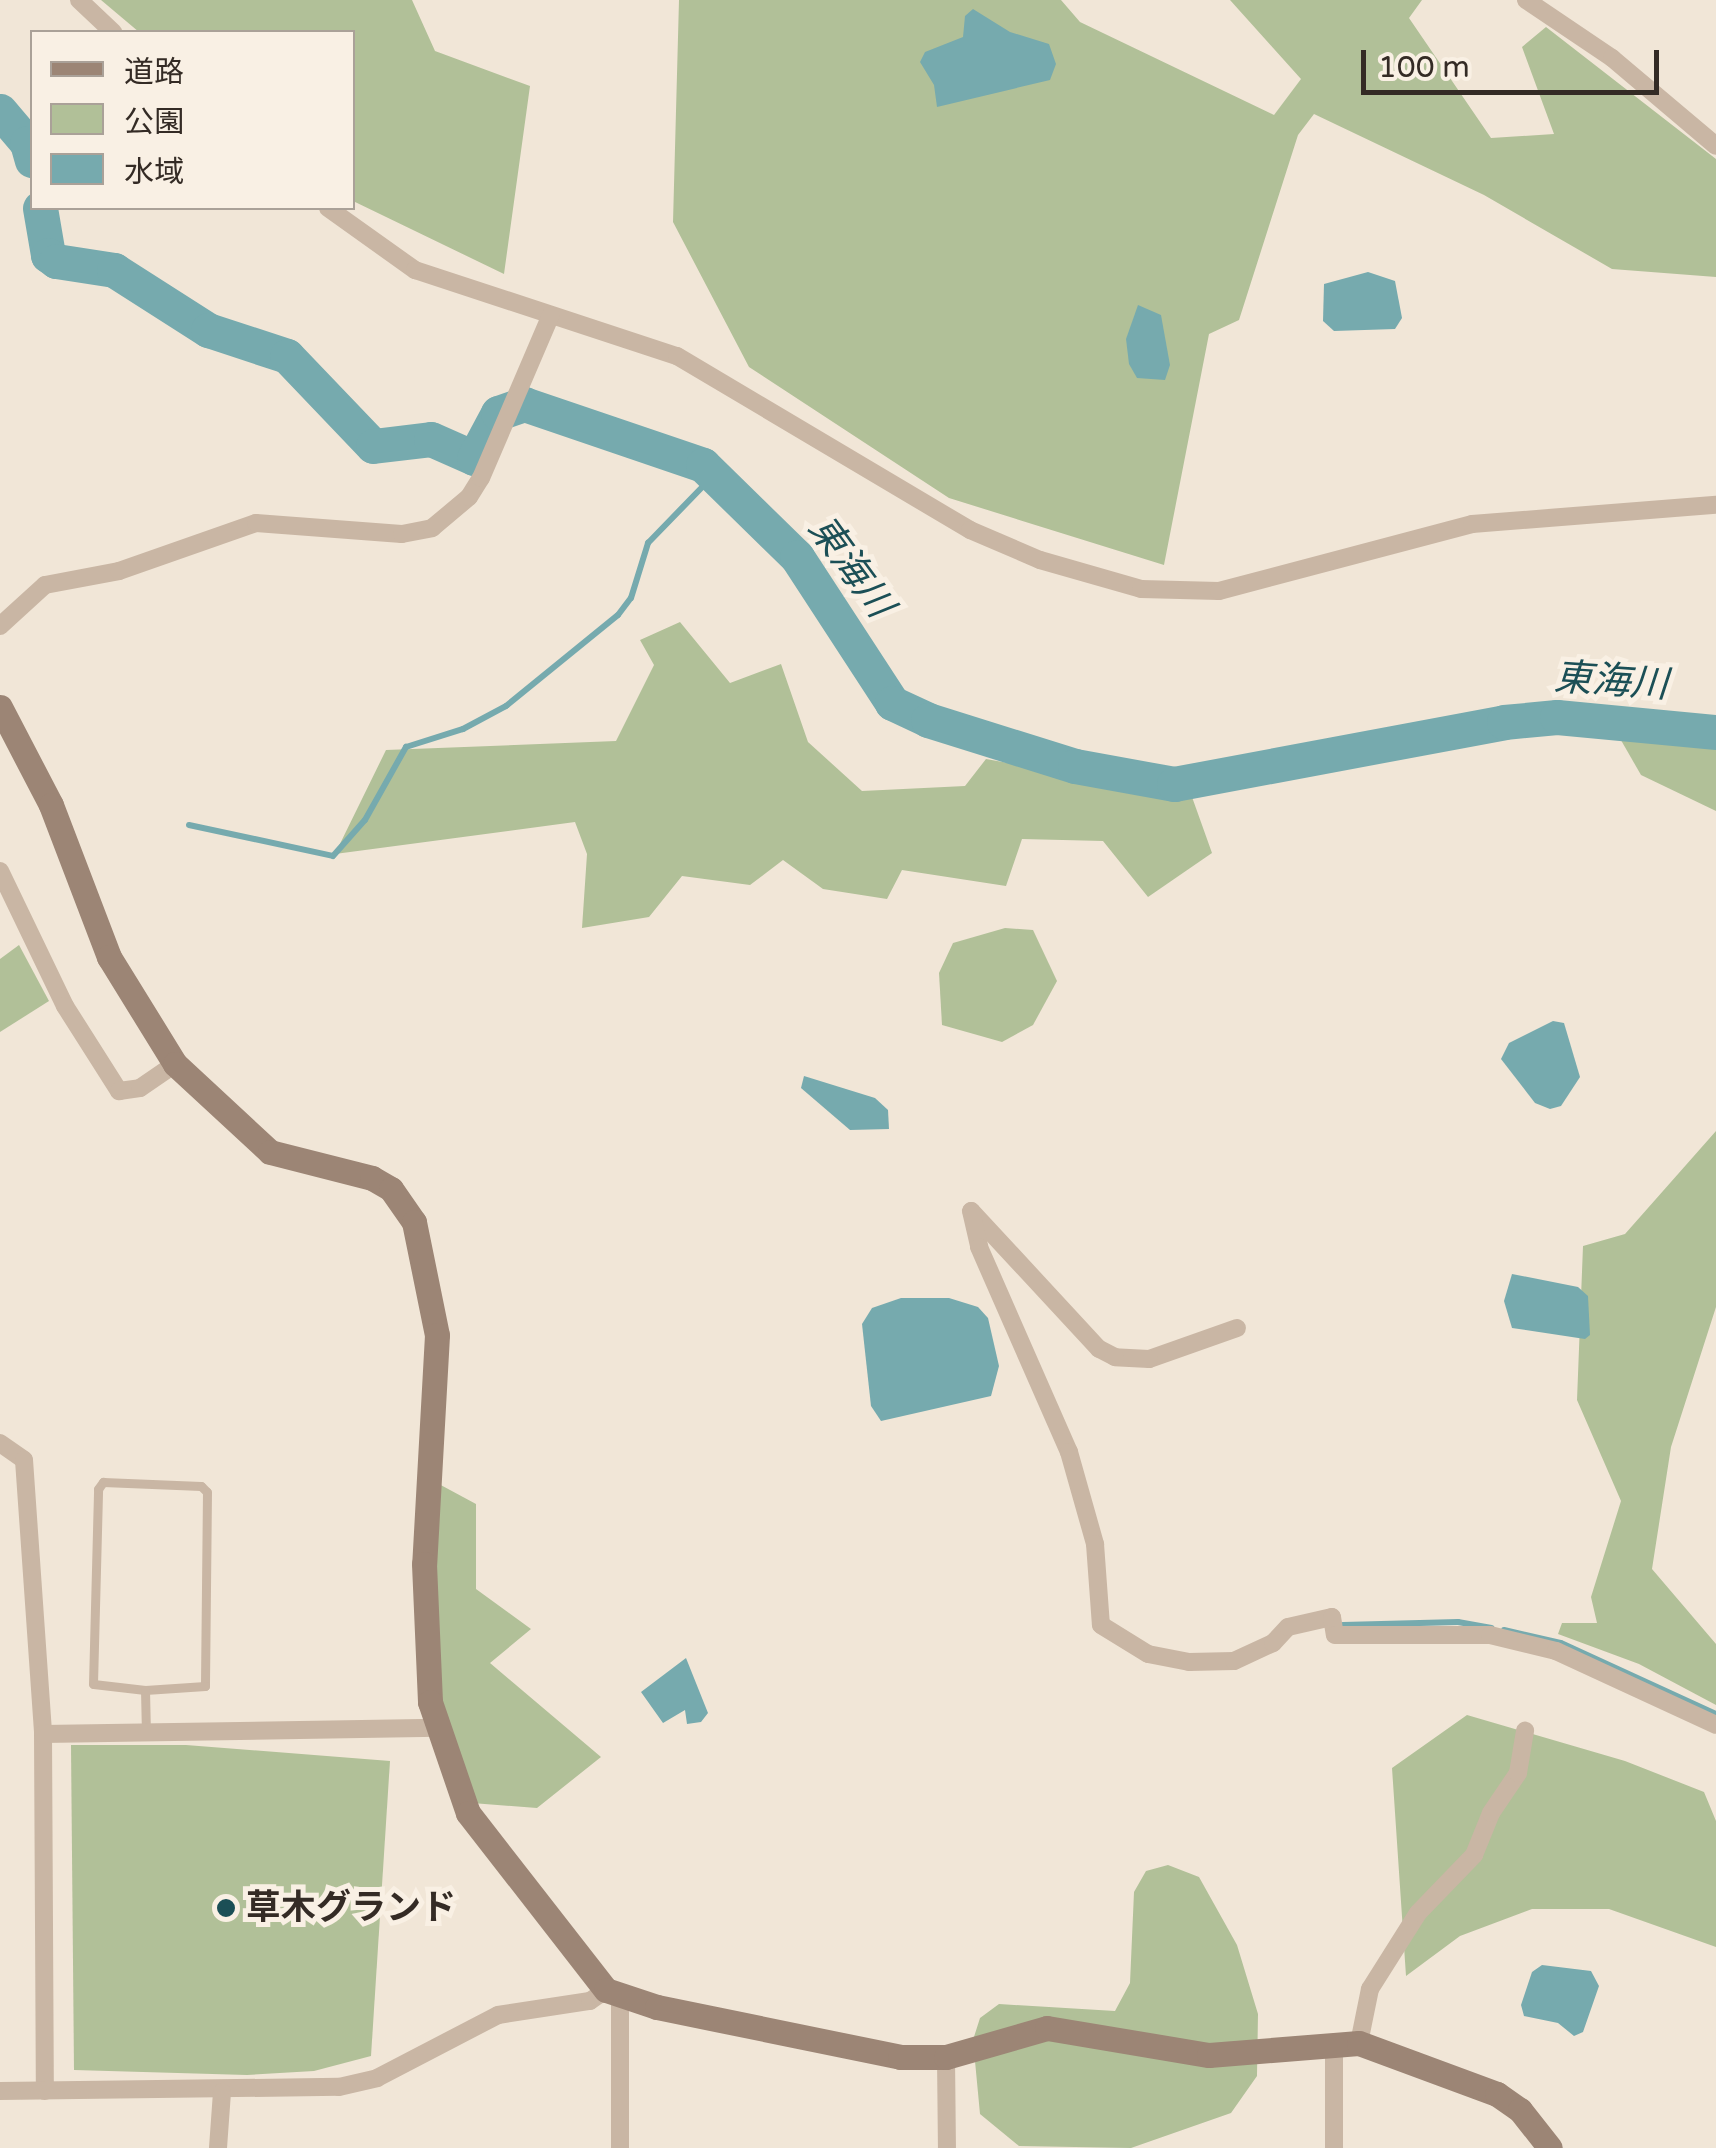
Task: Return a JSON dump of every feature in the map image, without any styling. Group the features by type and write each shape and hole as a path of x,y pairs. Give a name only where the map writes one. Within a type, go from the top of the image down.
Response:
{"main road":[{"path":"0,706 51,805 109,957 175,1064 270,1152 372,1178 391,1189 414,1222 437,1335 424,1564 425,1659 438,1728 468,1813 613,1993 900,2058 946,2058 1047,2028 1210,2055 1346,2046 1497,2094 1520,2110 1550,2148"}],"street":[{"path":"79,0 111,30"},
{"path":"1526,0 1612,58 1716,146"},
{"path":"331,210 416,270 708,370 970,530 1040,560 1141,589 1218,591 1472,524 1716,505"},
{"path":"0,626 44,585 119,570 256,523 402,534 432,528 470,498 524,390 551,315"},
{"path":"0,871 65,1006 119,1091 140,1088 175,1064"},
{"path":"1236,1328 1150,1359 1115,1357 1099,1349 972,1211 979,1247 1069,1452 1096,1544 1102,1625 1148,1654 1189,1662 1234,1662 1273,1643 1288,1627 1332,1617 1335,1635 1490,1636 1556,1650 1716,1726"},
{"path":"0,1443 24,1460 43,1734 44,2091"},
{"path":"43,1734 438,1728"},
{"path":"1334,2148 1346,2046 1370,1989 1418,1912 1474,1855 1491,1813 1518,1773 1525,1731"},
{"path":"0,2091 306,2092 377,2078 498,2015 590,2001 613,1993 620,2148"},
{"path":"946,2058 947,2148"},
{"path":"218,2148 222,2092"}],"lane":[{"path":"103,1482 201,1486 207,1492 205,1686 145,1690 94,1684 98,1489 103,1482"},
{"path":"145,1690 146,1733"}],"green space":[{"path":"101,0 412,0 435,51 530,86 504,274 355,202 355,30 137,30"},
{"path":"679,0 1061,0 1080,22 1274,115 1301,79 1230,0 1422,0 1409,18 1491,138 1554,134 1522,47 1546,27 1716,159 1716,277 1612,269 1484,195 1314,114 1298,135 1239,320 1209,334 1164,565 949,498 749,367 673,222"},
{"path":"680,622 730,683 781,664 808,742 862,791 965,786 986,759 1192,797 1212,853 1148,897 1103,841 1022,839 1006,886 902,870 887,899 823,889 783,860 750,885 682,876 649,917 582,928 587,854 575,822 335,854 386,750 616,741 654,665 640,640"},
{"path":"1614,728 1716,741 1716,811 1641,775"},
{"path":"1005,928 1033,930 1057,981 1033,1025 1002,1042 942,1025 939,973 953,943"},
{"path":"19,945 49,1001 0,1032 0,959"},
{"path":"1716,1131 1716,1307 1671,1447 1652,1569 1716,1644 1716,1705 1639,1664 1558,1634 1562,1623 1597,1623 1591,1597 1621,1501 1577,1400 1583,1246 1625,1234"},
{"path":"437,1483 476,1504 476,1589 531,1629 490,1663 601,1757 537,1808 472,1803 438,1700 431,1649"},
{"path":"1467,1715 1625,1761 1704,1792 1716,1821 1716,1947 1609,1909 1532,1909 1460,1936 1406,1976 1392,1768"},
{"name":"草木グランド","path":"71,1745 186,1745 390,1761 371,2056 314,2071 247,2075 74,2070"},
{"path":"1168,1865 1199,1877 1237,1945 1258,2014 1257,2076 1231,2113 1131,2148 1019,2146 980,2114 973,2040 980,2018 999,2004 1115,2011 1130,1983 1134,1892 1146,1871"}],"water":[{"path":"973,9 1010,32 1049,44 1056,64 1050,80 937,107 934,85 920,62 925,52 963,37 965,16"},
{"path":"1368,272 1395,281 1402,318 1395,329 1334,331 1323,321 1324,284"},
{"path":"1138,305 1161,315 1170,365 1165,380 1137,378 1129,364 1126,339"},
{"path":"1553,1021 1564,1023 1580,1077 1561,1106 1550,1109 1535,1103 1501,1059 1509,1043"},
{"path":"804,1076 875,1098 888,1110 889,1129 850,1130 801,1088"},
{"path":"1512,1274 1578,1287 1588,1296 1590,1335 1585,1339 1512,1328 1504,1301"},
{"path":"901,1298 949,1298 978,1307 988,1318 999,1366 991,1396 881,1421 871,1406 862,1324 872,1308"},
{"path":"686,1658 708,1713 701,1722 687,1724 685,1710 663,1723 641,1692"},
{"path":"1542,1965 1591,1971 1599,1986 1583,2032 1574,2036 1558,2023 1524,2016 1521,2005 1532,1972"}],"waterway":[{"name":"東海川","path":"0,111 27,143 30,153"},
{"name":"東海川","path":"40,210 48,255 56,261 114,270 208,330 287,356 373,446 431,439 474,458 498,413 524,404 703,465 797,557 892,703 928,720 1075,766 1174,784 1504,722 1557,717 1716,732"},
{"path":"189,825 333,856 365,820 406,747 463,729 506,706 618,615 631,598 648,543 714,475"},
{"path":"1343,1625 1458,1622 1491,1628"},
{"path":"1504,1630 1561,1643 1716,1714"}],"place":[{"name":"草木グランド","path":"226,1908"}]}
